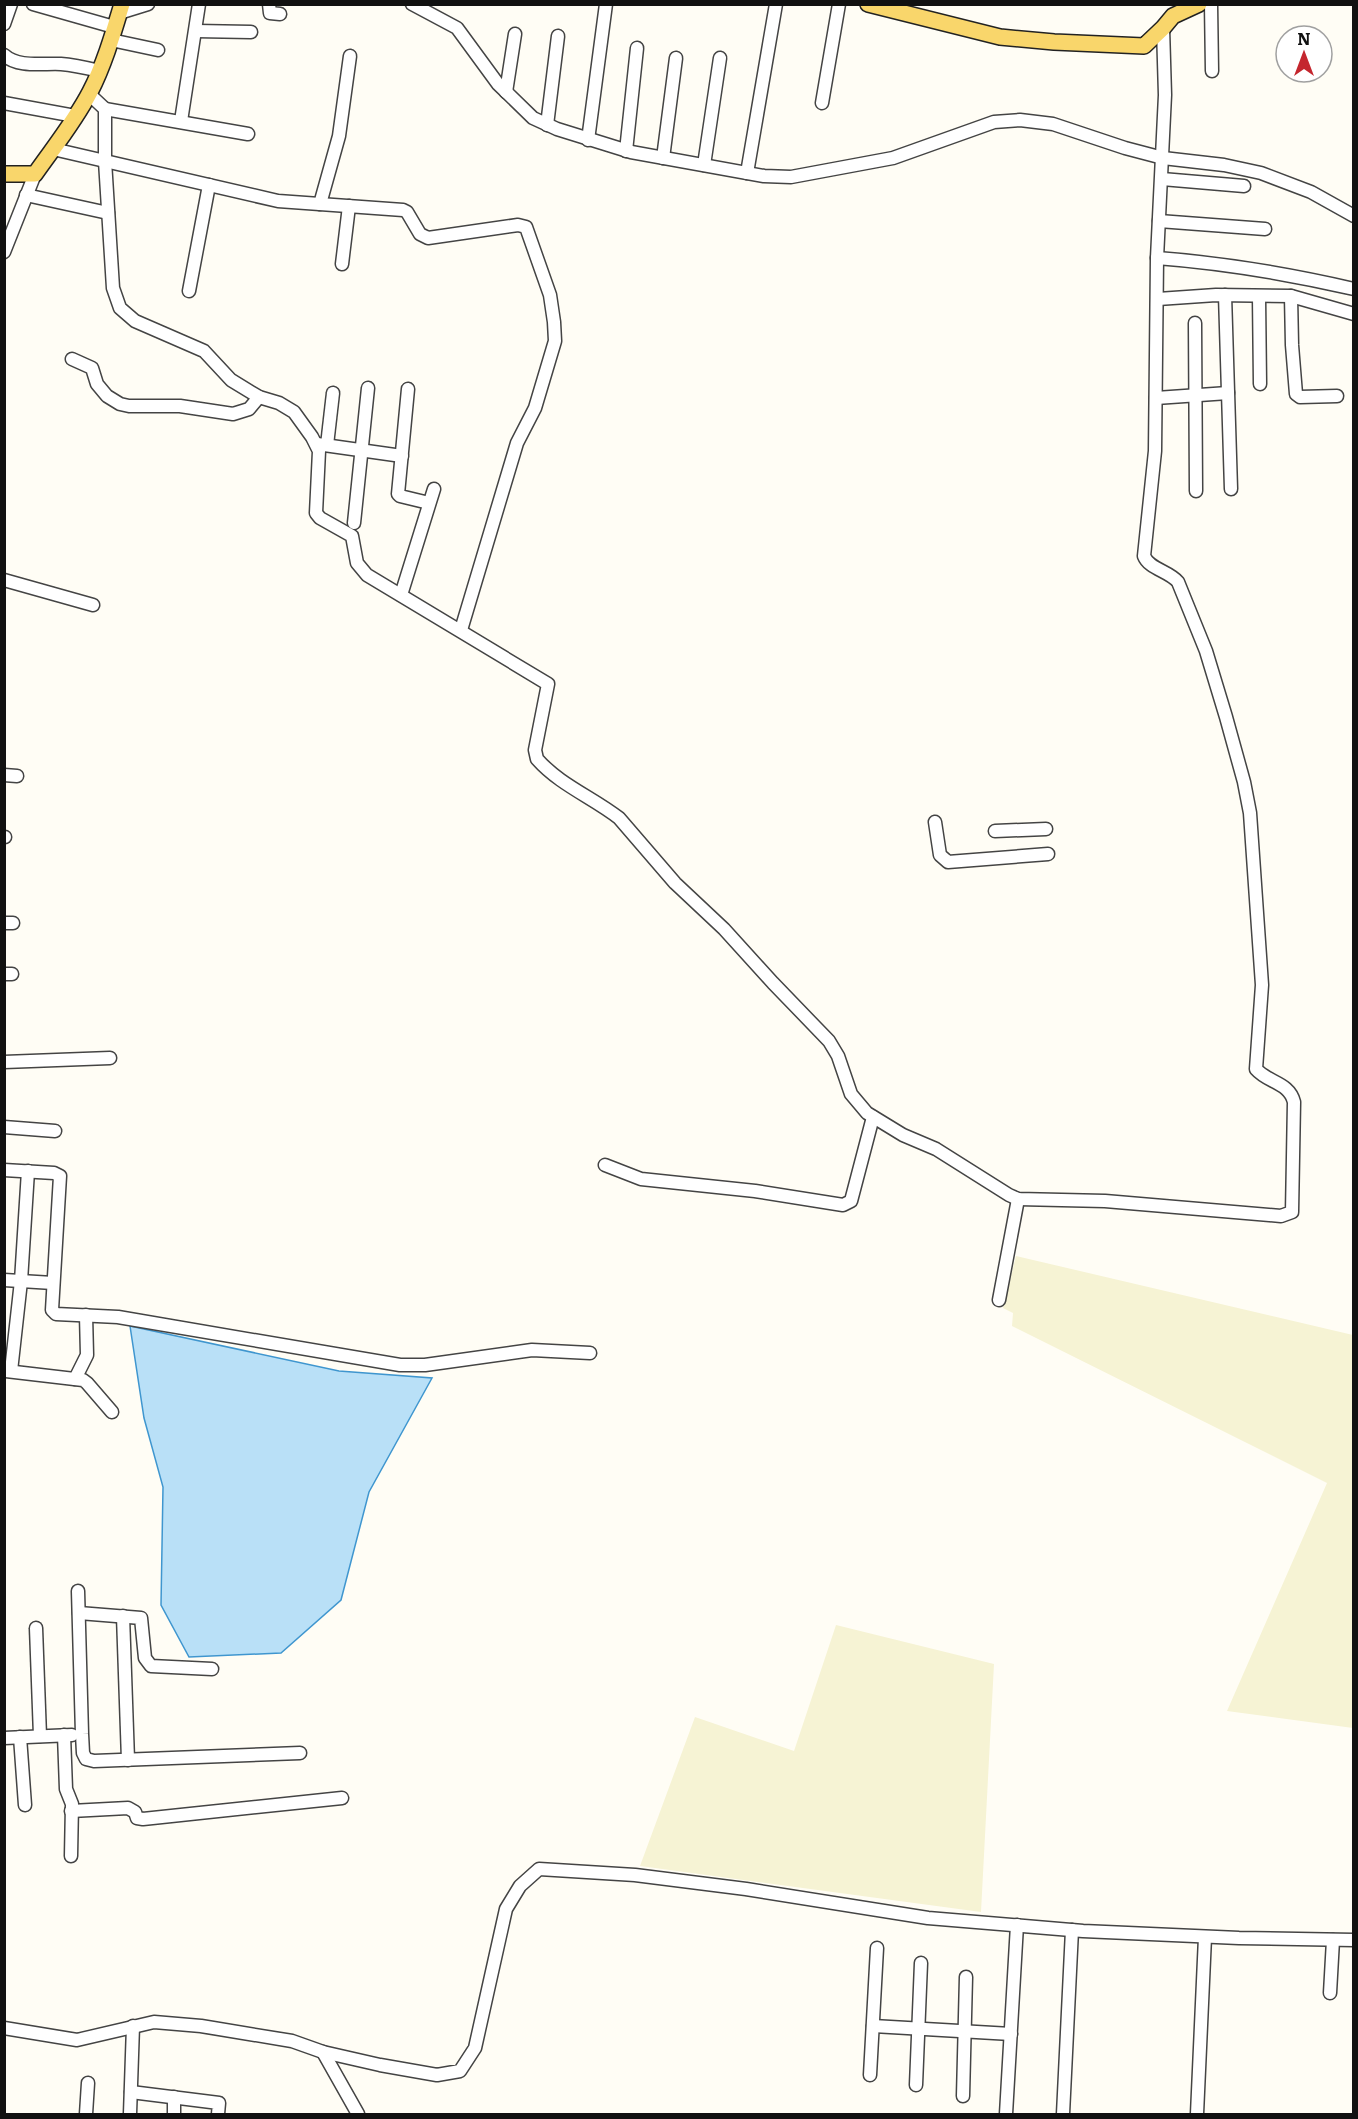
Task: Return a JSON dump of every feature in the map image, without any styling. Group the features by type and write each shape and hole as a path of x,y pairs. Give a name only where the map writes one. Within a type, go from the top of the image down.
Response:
{"main road":[{"path":"873,5 1000,37 1144,46 1173,16 1199,4"},
{"path":"4,174 35,174 88,94 100,71 117,21"}],"street":[{"path":"4,24 11,4"},
{"path":"117,21 148,4"},
{"path":"181,121 199,4"},
{"path":"269,4 270,13 280,14"},
{"path":"412,4 456,28 506,92 528,114 546,125 626,151 747,173 791,177 870,164 915,151 982,125 1009,120 1053,124 1116,146 1163,158 1224,165 1261,173 1311,192 1353,216"},
{"path":"588,140 606,4"},
{"path":"747,173 776,4"},
{"path":"822,103 839,4"},
{"path":"1211,4 1212,71"},
{"path":"37,5 117,21 158,50"},
{"path":"333,393 320,459 316,513 320,518 352,536 360,569 548,684 535,750 537,759 570,788 619,818 675,883 724,929 829,1041 838,1056 855,1099 873,1117 903,1135 936,1149 1018,1199 1105,1201 1281,1216 1292,1212 1293,1096 1287,1088 1256,1069 1262,998 1261,961 1253,844 1244,782 1206,651 1178,582 1147,562 1144,556 1155,451 1157,258 1165,92 1163,28"},
{"path":"196,31 251,32"},
{"path":"506,92 514,34"},
{"path":"546,125 558,36"},
{"path":"626,151 637,48"},
{"path":"4,55 10,61 63,64 100,71"},
{"path":"320,204 339,136 350,56"},
{"path":"663,158 676,58"},
{"path":"704,165 720,58"},
{"path":"88,94 105,109 248,134"},
{"path":"4,103 75,116"},
{"path":"105,109 105,161 113,288 120,308 135,321 204,351 231,380 259,397 279,403 294,412 322,445 402,456"},
{"path":"53,149 278,201 404,210 420,234 428,238 522,225 527,230 552,303 555,341 533,413 517,443 461,630"},
{"path":"4,252 35,174"},
{"path":"1162,179 1244,186"},
{"path":"189,291 209,185"},
{"path":"26,195 108,213"},
{"path":"342,264 350,206"},
{"path":"1159,220 1266,229"},
{"path":"1157,258 1219,263 1312,279 1353,289"},
{"path":"1225,296 1231,489"},
{"path":"1158,299 1291,296 1353,314"},
{"path":"1291,296 1296,394 1300,397 1337,396"},
{"path":"1259,297 1260,384"},
{"path":"1195,323 1196,492"},
{"path":"72,359 92,368 97,384 112,400 129,406 180,406 233,414 249,408 259,397"},
{"path":"354,523 368,388"},
{"path":"408,389 398,494 429,503"},
{"path":"1156,398 1228,393"},
{"path":"401,595 434,489"},
{"path":"4,580 93,605"},
{"path":"934,822 940,855 948,862 1048,854"},
{"path":"995,831 1046,829"},
{"path":"4,1062 110,1058"},
{"path":"605,1165 641,1179 755,1191 843,1205 851,1201 873,1117"},
{"path":"4,1127 56,1131"},
{"path":"4,1170 56,1174 61,1179 53,1284 52,1310 54,1314 128,1318 400,1365 425,1365 532,1350 590,1353"},
{"path":"28,1172 21,1281 8,1371 75,1379 87,1383 112,1412"},
{"path":"999,1300 1018,1199"},
{"path":"4,1280 53,1284"},
{"path":"75,1379 87,1355 86,1316"},
{"path":"78,1591 82,1734 83,1753 86,1759 94,1761 300,1753"},
{"path":"79,1613 141,1618 145,1658 151,1666 212,1669"},
{"path":"123,1616 128,1760"},
{"path":"36,1628 40,1736"},
{"path":"4,1738 82,1734"},
{"path":"64,1735 66,1789 71,1801 71,1856"},
{"path":"20,1737 25,1805"},
{"path":"71,1811 128,1808 135,1812 137,1818 143,1819 342,1798"},
{"path":"4,2028 77,2040 154,2022 201,2026 292,2042 323,2052 380,2065 437,2075 460,2071 475,2048 506,1909 520,1886 539,1869 635,1875 746,1889 928,1918 1072,1930 1205,1937 1353,1940"},
{"path":"1006,2115 1017,1925"},
{"path":"1063,2115 1072,1930"},
{"path":"1197,2115 1205,1937"},
{"path":"1330,1993 1333,1940"},
{"path":"870,2075 877,1948"},
{"path":"916,2085 921,1963"},
{"path":"963,2096 966,1977"},
{"path":"130,2115 133,2026"},
{"path":"873,2026 1011,2034"},
{"path":"323,2052 357,2115"},
{"path":"87,2115 88,2083"},
{"path":"131,2092 219,2103 218,2115"},
{"path":"174,2097 174,2115"}],"shaded area":[{"path":"1016,1256 1353,1335 1353,1728 1227,1711 1327,1483 1012,1326 1013,1313 1003,1308"},
{"path":"836,1625 994,1664 981,1912 640,1866 695,1717 794,1751"}],"water":[{"path":"130,1326 339,1371 432,1378 369,1492 341,1600 281,1653 189,1657 161,1605 163,1487 144,1418"}]}
